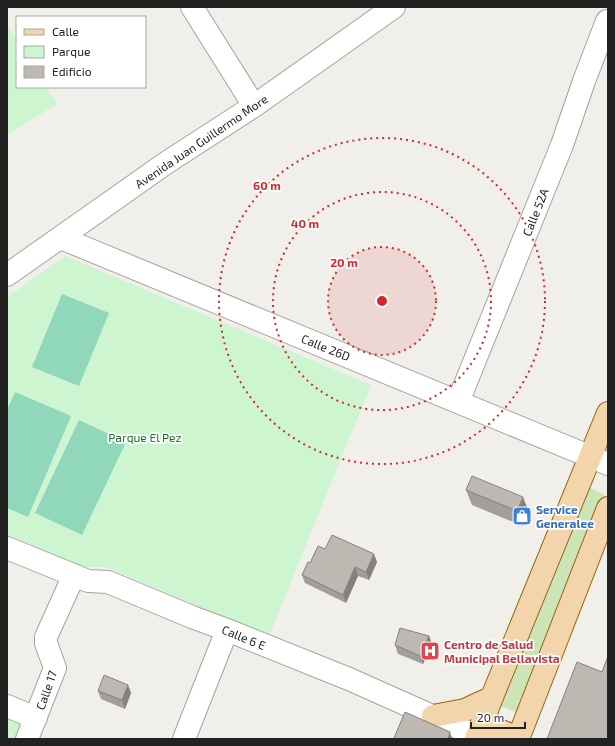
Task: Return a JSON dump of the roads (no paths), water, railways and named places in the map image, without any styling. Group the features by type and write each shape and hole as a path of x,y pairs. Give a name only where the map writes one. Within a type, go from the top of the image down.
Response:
{"main road":[{"path":"608,413 599,460 491,698 478,733 518,739 608,508"},
{"path":"433,716 466,710 491,698"}],"street":[{"path":"192,7 254,106"},
{"name":"Avenida Juan Guillermo More","path":"7,275 166,163 254,106 384,10"},
{"name":"Calle 52A","path":"458,402 562,145 607,21"},
{"name":"Calle 26D","path":"61,238 599,460"},
{"name":"Calle 6 E","path":"7,548 88,581 108,582 349,679 433,716 478,733"},
{"name":"Calle 17","path":"27,739 55,668 46,643 46,637 74,575"},
{"path":"184,739 227,630"},
{"path":"7,706 36,718"}],"place":[{"name":"Service Generalee","path":"522,516"},
{"name":"Centro de Salud Municipal Bellavista","path":"430,651"}],"park label":[{"name":"Parque El Pez","path":"145,437"}]}
